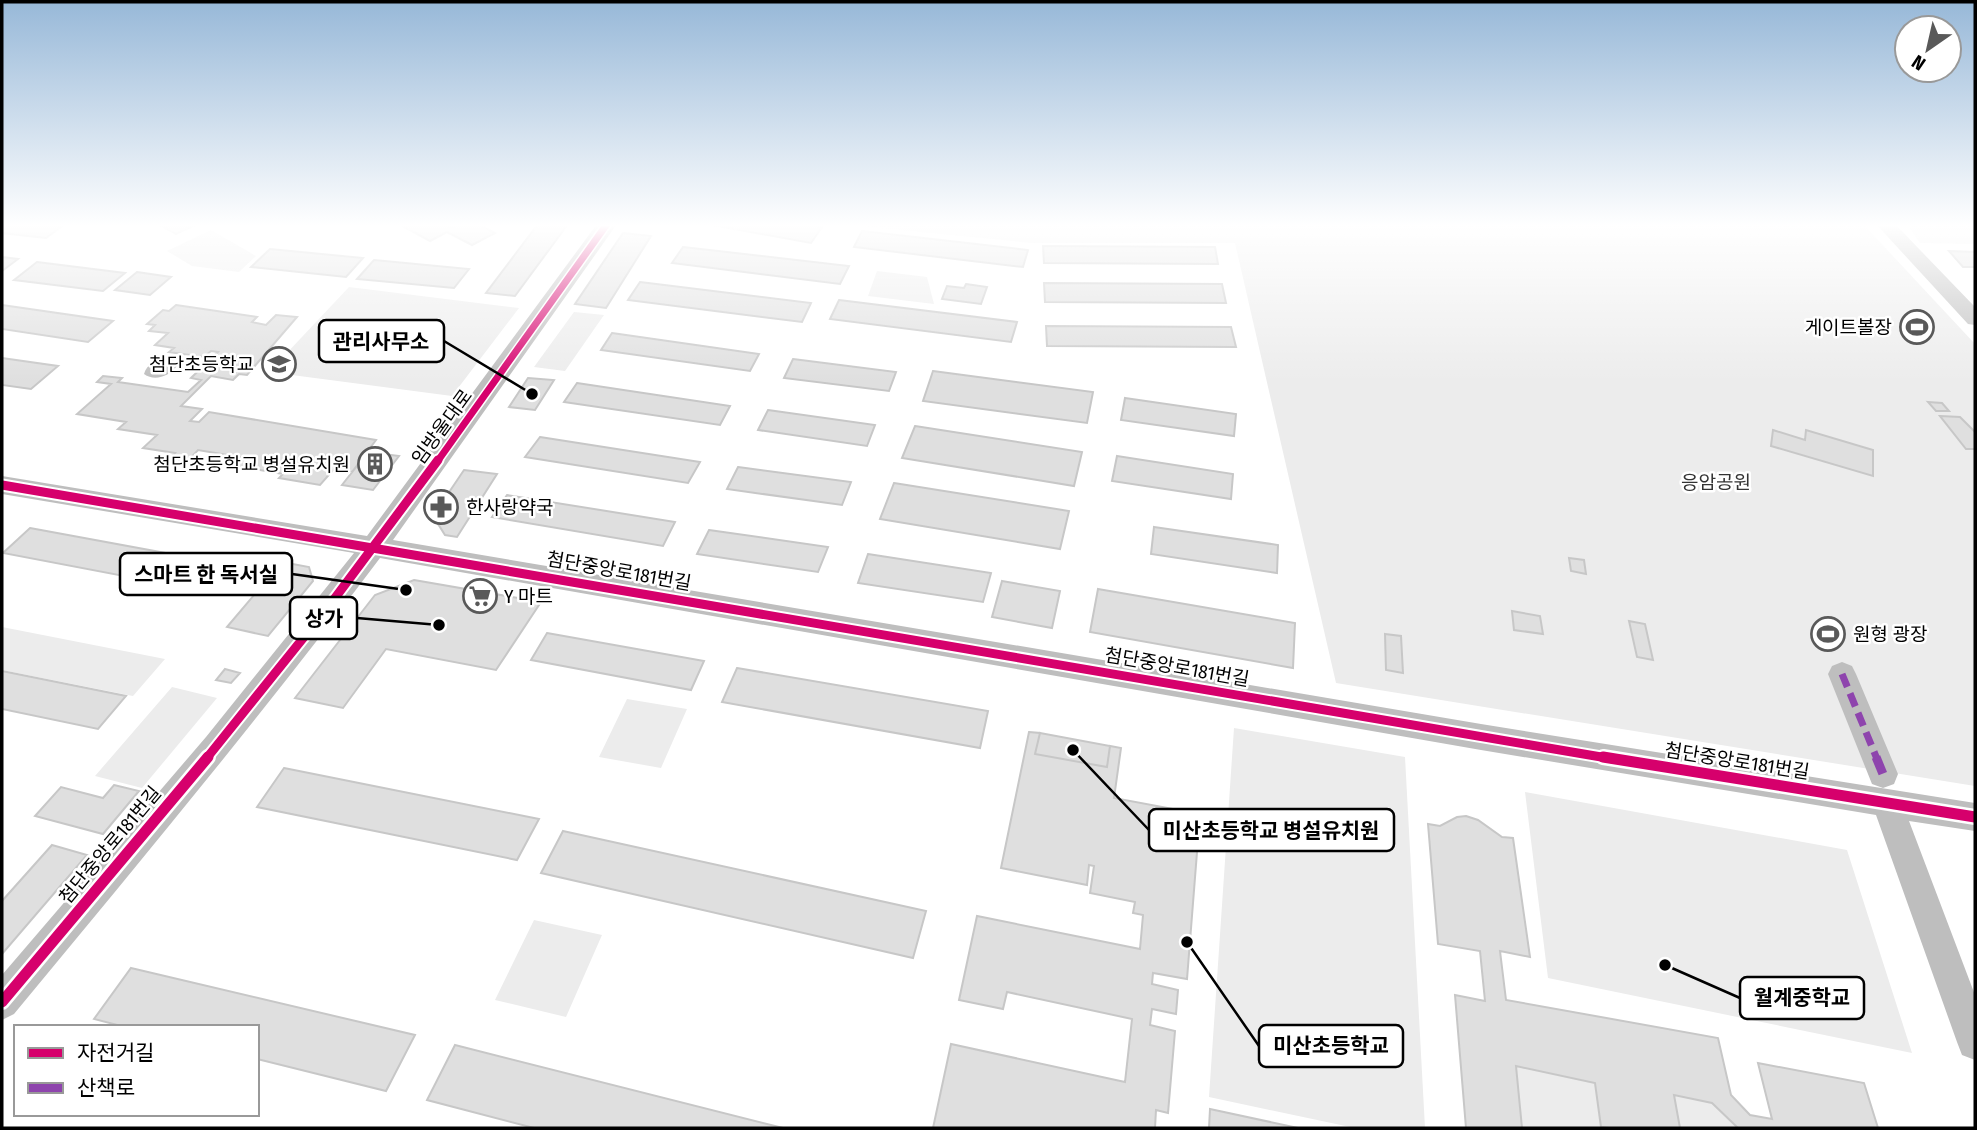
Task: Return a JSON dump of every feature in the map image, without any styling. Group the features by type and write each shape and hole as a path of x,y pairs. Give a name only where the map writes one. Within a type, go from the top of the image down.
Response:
{"street":[{"name":"임방울대로","path":"375,546 470,419 570,277"},
{"path":"1935,277 1975,319"},
{"name":"첨단중앙로181번길","path":"2,485 375,546 1449,732 1885,788 1975,817"},
{"name":"첨단중앙로181번길","path":"2,1002 285,661 375,546"},
{"path":"1842,674 1975,1042"}],"green space":[{"path":"875,277 927,277 934,304 868,296"},
{"name":"응암공원","path":"1243,277 1912,277 1975,344 1975,786 1336,683"},
{"path":"349,287 519,308 452,396 269,372"},
{"path":"574,312 604,315 565,371 534,367"},
{"path":"2,627 165,659 133,696 2,670"},
{"path":"172,687 217,698 142,788 95,776"},
{"path":"627,699 687,709 661,768 599,757"},
{"path":"1234,728 1405,757 1425,1128 1355,1128 1209,1097"},
{"path":"1525,792 1847,850 1912,1053 1548,978"},
{"path":"534,920 602,935 566,1017 495,1000"},
{"path":"1516,1066 1595,1083 1601,1126 1609,1128 1522,1128"},
{"path":"1674,1095 1712,1103 1738,1128 1680,1128"}],"shaded area":[{"path":"173,360 177,366 166,375 153,378 144,374 148,366 155,362"}],"building":[{"path":"18,277 120,277 103,291 14,280"},
{"path":"131,277 171,277 150,295 115,290"},
{"path":"359,277 463,277 454,288 357,279"},
{"path":"498,277 529,277 515,296 486,293"},
{"path":"593,277 626,277 606,308 575,304"},
{"path":"782,277 844,277 840,284"},
{"path":"640,282 811,303 802,322 628,300"},
{"path":"1044,283 1222,284 1226,303 1045,302"},
{"path":"966,284 987,287 981,304 942,299 947,286 964,288"},
{"path":"839,300 1017,322 1011,342 830,319"},
{"path":"2,305 113,321 88,342 2,329"},
{"name":"첨단초등학교","path":"176,305 257,317 252,322 266,325 276,315 297,317 247,375 239,374 233,380 211,376 181,406 202,409 190,421 199,422 209,412 376,440 352,472 334,469 320,485 279,478 283,474 236,466 245,458 198,450 187,462 179,461 182,458 172,456 175,453 143,448 157,435 118,429 126,422 77,414 111,384 97,382 103,376 122,378 118,382 188,392 201,380 191,378 218,352 211,351 204,357 169,352 174,348 155,345 168,333 149,331 155,325 147,324 163,310 169,311"},
{"path":"1046,326 1231,327 1236,347 1047,346"},
{"path":"612,333 759,354 750,371 601,350"},
{"path":"2,358 58,366 31,389 2,385"},
{"path":"793,359 896,372 889,391 784,378"},
{"path":"933,371 1093,392 1087,423 923,401"},
{"path":"528,378 554,380 535,410 509,407"},
{"path":"577,383 730,406 720,425 564,402"},
{"path":"1125,398 1236,414 1234,436 1121,420"},
{"path":"1928,402 1942,403 1949,411 1936,411"},
{"path":"768,410 875,425 867,446 758,430"},
{"path":"1940,416 1960,417 1975,432 1975,449 1966,449"},
{"path":"915,426 1082,452 1074,486 902,458"},
{"path":"1773,430 1805,440 1806,430 1873,450 1873,476 1771,446"},
{"path":"540,437 700,462 688,483 525,457"},
{"name":"첨단초등학교 병설유치원","path":"368,452 399,456 373,490 342,485"},
{"path":"1117,456 1233,474 1231,499 1112,481"},
{"path":"738,467 851,482 842,505 727,489"},
{"path":"464,470 497,474 457,537 445,535 433,516"},
{"path":"894,483 1069,511 1060,549 880,519"},
{"path":"507,495 675,522 663,546 492,517"},
{"path":"1154,527 1278,545 1277,573 1151,554"},
{"path":"30,528 236,566 213,593 3,553"},
{"path":"709,530 828,547 818,572 697,554"},
{"path":"868,554 991,573 983,602 858,583"},
{"path":"1569,558 1584,560 1586,574 1571,571"},
{"path":"282,562 309,567 313,581 268,636 227,627"},
{"path":"414,580 541,602 496,670 386,649 343,708 295,698 375,595"},
{"path":"1002,581 1060,591 1052,628 992,617"},
{"path":"1098,589 1295,623 1293,668 1090,632"},
{"path":"1512,611 1540,616 1543,634 1514,630"},
{"path":"1629,621 1645,624 1653,660 1637,657"},
{"path":"547,633 704,661 691,690 531,660"},
{"path":"1385,634 1401,636 1403,673 1386,670"},
{"path":"737,668 988,711 980,748 722,702"},
{"path":"225,669 240,673 231,683 216,680"},
{"path":"2,671 126,696 98,729 2,709"},
{"path":"1029,732 1040,733 1035,754 1107,767 1110,746 1121,748 1114,798 1200,814 1187,979 1153,973 1152,984 1178,990 1176,1014 1152,1009 1150,1025 1175,1031 1168,1113 1156,1110 1155,1128 933,1128 951,1044 1125,1082 1132,1019 1007,992 1003,1009 959,1000 977,916 1140,949 1143,915 1133,913 1135,902 1090,893 1094,866 1089,865 1087,885 1001,868"},
{"path":"1040,733 1110,746 1107,767 1035,754"},
{"path":"284,768 539,819 517,860 257,807"},
{"path":"114,785 139,791 103,834 35,816 61,787 103,798"},
{"path":"1466,816 1478,820 1502,837 1513,838 1530,957 1500,951 1506,1000 1718,1038 1731,1095 1750,1115 1772,1119 1758,1063 1864,1083 1878,1128 1738,1128 1712,1103 1674,1095 1680,1128 1601,1127 1595,1083 1516,1066 1522,1128 1466,1128 1455,995 1485,1001 1480,951 1438,944 1428,824 1440,826 1457,817"},
{"path":"563,831 926,911 913,958 541,873"},
{"path":"52,845 87,855 2,954 2,901"},
{"path":"131,968 415,1035 386,1091 259,1059 259,1025 117,1025 94,1019"},
{"path":"455,1045 783,1128 534,1128 427,1100"},
{"path":"1210,1109 1298,1128 1209,1128"}],"marked path":[{"path":"1842,674 1883,774"}],"cycle path":[{"path":"2,1002 217,746 329,606 450,444 569,277"},
{"path":"2,485 1481,737 1975,817"}],"place":[{"name":"게이트볼장","path":"1917,327"},
{"name":"첨단초등학교","path":"279,364"},
{"name":"관리사무소","path":"532,394"},
{"name":"첨단초등학교 병설유치원","path":"375,464"},
{"name":"한사랑약국","path":"441,507"},
{"name":"스마트 한 독서실","path":"406,590"},
{"name":"Y 마트","path":"480,596"},
{"name":"상가","path":"439,625"},
{"name":"원형 광장","path":"1828,634"},
{"name":"미산초등학교 병설유치원","path":"1073,750"},
{"name":"미산초등학교","path":"1187,942"},
{"name":"월계중학교","path":"1665,965"}]}
